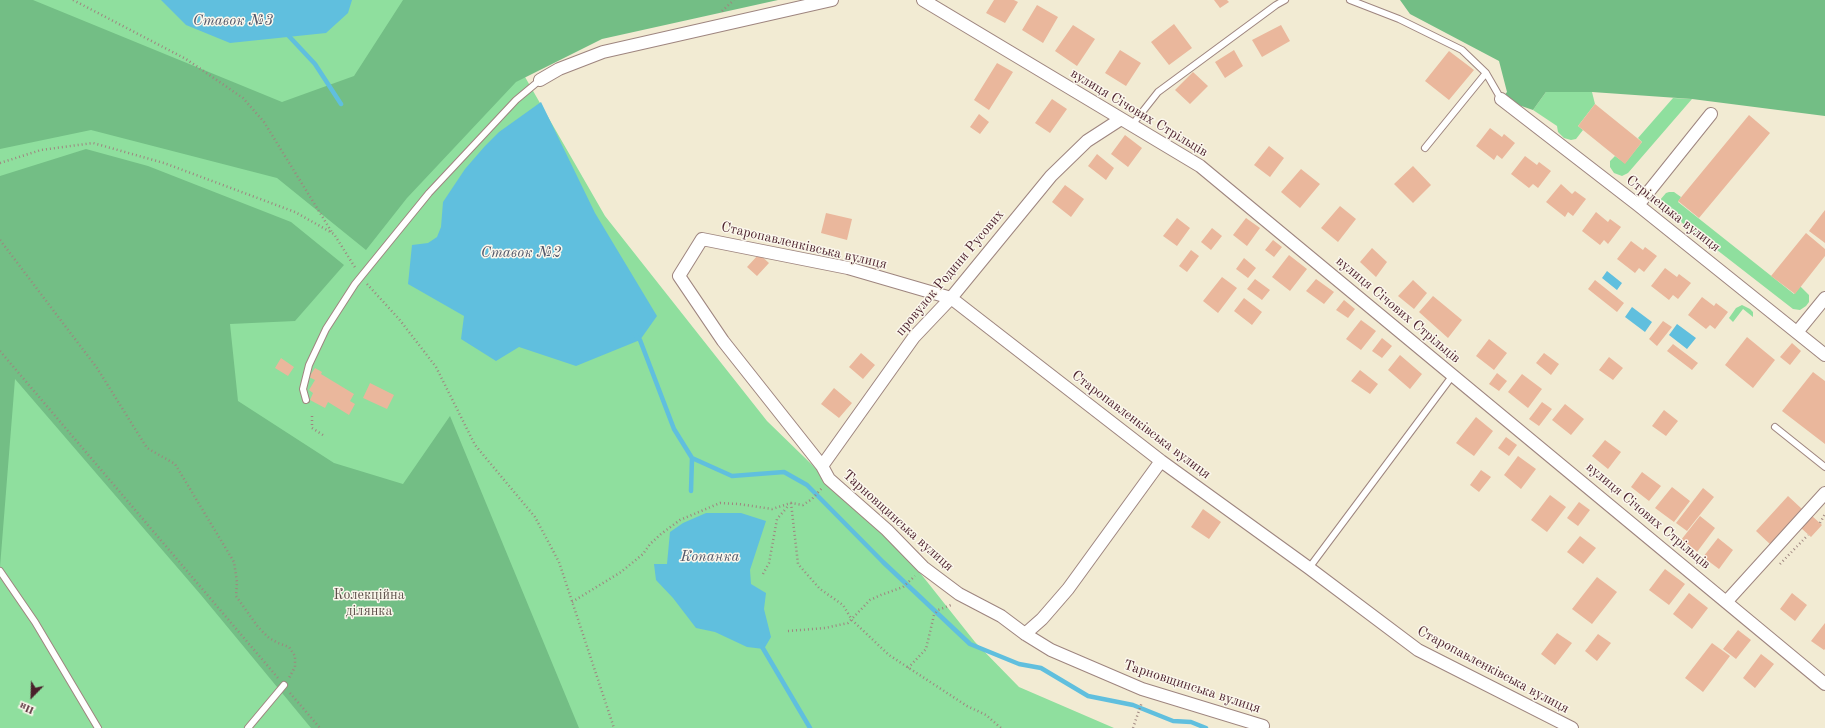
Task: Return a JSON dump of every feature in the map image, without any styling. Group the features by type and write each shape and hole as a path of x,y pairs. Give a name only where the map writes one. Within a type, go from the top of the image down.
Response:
{"street":[{"path":"540,80 559,69 603,52 832,0"},
{"name":"вулиця Січових Стрільців","path":"923,0 1200,166 1727,601 1825,684"},
{"name":"Стрілецька вулиця","path":"1501,99 1798,331 1825,355"},
{"path":"1638,205 1711,114"},
{"name":"провулок Родини Русових","path":"822,466 914,337 951,298 1051,176 1087,141 1126,122"},
{"name":"Старопавленківська вулиця","path":"678,276 702,239 848,268 951,298 1161,461 1309,568 1418,650 1572,728"},
{"name":"Тарновщинська вулиця","path":"678,276 723,341 822,466 829,479 887,530 922,567 959,594 1001,616 1025,634 1051,650 1142,689 1263,726"},
{"path":"1798,331 1825,298"},
{"path":"1025,634 1042,619 1068,589 1161,461"},
{"path":"1727,601 1825,493"}],"lane":[{"path":"1126,122 1158,92 1276,5 1285,0"},
{"path":"1350,0 1399,18 1462,50 1486,73 1501,99"},
{"path":"1425,148 1486,73"},
{"path":"306,400 303,389 309,364 326,329 361,276 429,193 516,100 540,80"},
{"path":"1309,568 1453,375"},
{"path":"1775,427 1825,466"},
{"path":"0,572 35,622 98,728"},
{"path":"248,728 284,685"}],"path":[{"path":"73,0 186,59 243,98 264,122 361,276 399,319 436,367 475,446 535,517 559,562 614,728"},
{"path":"0,163 41,150 93,143 164,162 295,212 334,234"},
{"path":"0,240 97,368 146,448 175,464 234,562 237,582 236,596 258,626 269,638 278,644 290,647 295,656 295,667 284,685"},
{"path":"0,351 320,728"},
{"path":"312,416 312,428 323,435"},
{"path":"572,602 621,572 643,554 650,544 661,534 680,520 720,503 772,509 791,504 803,505 818,493"},
{"path":"763,574 769,563 777,519 791,504"},
{"path":"791,504 798,564 820,589 843,605 852,620 889,655 967,706 986,715 1001,728"},
{"path":"1820,522 1825,514"},
{"path":"788,631 825,628 848,623 870,600 903,588 911,581"},
{"path":"908,668 926,649 934,615 938,610"},
{"path":"1133,728 1141,706"}],"green space":[{"path":"0,0 671,0 521,70 605,216 767,421 909,559 975,642 1019,687 1114,728 0,728"},
{"path":"0,0 33,0 282,102 354,76 403,0 778,0 602,39 516,82 407,198 366,250 277,178 91,130 0,149"},
{"path":"1400,0 1825,0 1825,116 1692,99 1592,92 1546,92 1533,110 1501,99 1507,92 1499,61 1410,14"},
{"path":"1546,92 1592,92 1595,104 1578,126 1583,130 1576,139 1571,140 1564,138 1558,132 1557,126 1533,110"},
{"path":"1673,98 1692,99 1628,173 1622,176 1614,173 1610,167 1610,161 1615,156 1625,163 1642,142 1638,138"},
{"name":"Колекційна ділянка","path":"86,149 148,166 291,222 344,265 295,321 230,324 238,401 334,463 403,484 450,416 579,728 311,728 201,595 15,379 0,567 0,176"},
{"path":"1674,192 1681,197 1678,202 1794,294 1800,286 1809,295 1809,302 1806,306 1800,310 1793,309 1663,208 1660,200 1666,193"},
{"path":"1742,305 1753,312 1753,317 1743,309 1733,322 1729,318 1736,308"}],"water":[{"name":"Ставок №3","path":"161,0 352,0 348,13 326,33 230,43 186,25"},
{"name":"Ставок №2","path":"541,102 595,213 657,316 640,340 576,366 519,347 496,361 461,339 464,316 408,284 412,245 428,243 437,237 441,227 443,202 465,169 499,132"},
{"path":"1607,271 1622,283 1617,290 1602,278"},
{"path":"1632,307 1652,322 1645,332 1625,317"},
{"path":"1677,324 1696,338 1687,349 1669,335"},
{"name":"Копанка","path":"706,513 741,513 766,521 750,570 751,584 766,593 764,609 771,637 764,649 747,647 715,632 696,628 673,598 656,580 654,564 667,564 670,532 683,523"}],"building":[{"path":"994,0 1014,0 1018,2 1005,23 986,13"},
{"path":"1214,0 1227,0 1229,2 1220,8"},
{"path":"1037,5 1058,17 1043,43 1022,30"},
{"path":"1174,24 1192,48 1169,65 1151,42"},
{"path":"1073,25 1095,39 1077,66 1055,51"},
{"path":"1281,25 1290,41 1262,57 1252,40"},
{"path":"1120,50 1141,63 1126,86 1105,73"},
{"path":"1234,50 1243,66 1225,78 1215,62"},
{"path":"1449,51 1474,70 1449,100 1425,81"},
{"path":"997,63 1013,72 989,110 974,100"},
{"path":"1193,72 1208,86 1190,104 1175,90"},
{"path":"1052,99 1067,109 1050,133 1035,123"},
{"path":"1595,104 1642,142 1625,164 1578,126"},
{"path":"979,114 989,122 980,134 970,127"},
{"path":"1749,115 1770,133 1699,218 1678,201"},
{"path":"1490,128 1502,137 1504,134 1515,143 1502,159 1497,155 1494,160 1476,146"},
{"path":"1125,135 1142,148 1128,167 1111,154"},
{"path":"1269,146 1284,158 1270,177 1254,165"},
{"path":"1097,154 1114,168 1106,180 1088,166"},
{"path":"1525,156 1537,165 1539,162 1551,171 1538,188 1533,184 1529,188 1511,174"},
{"path":"1413,166 1431,185 1413,203 1394,184"},
{"path":"1301,169 1320,184 1300,208 1281,192"},
{"path":"1561,184 1572,194 1575,191 1586,199 1573,216 1568,212 1565,217 1546,202"},
{"path":"1065,185 1084,199 1071,217 1052,202"},
{"path":"1340,206 1356,219 1338,242 1321,228"},
{"path":"1825,210 1825,243 1809,231"},
{"path":"1596,212 1608,222 1610,219 1621,227 1608,244 1604,240 1600,245 1582,231"},
{"path":"826,213 852,219 847,240 821,233"},
{"path":"1177,218 1190,228 1177,246 1163,236"},
{"path":"1246,218 1260,228 1247,246 1233,235"},
{"path":"1212,228 1222,236 1211,250 1201,242"},
{"path":"1806,233 1825,249 1825,256 1795,294 1771,276"},
{"path":"1273,240 1282,247 1274,257 1265,250"},
{"path":"1631,241 1643,250 1645,247 1657,256 1644,272 1639,268 1635,273 1617,259"},
{"path":"1372,248 1387,262 1376,277 1360,262"},
{"path":"1191,250 1199,256 1187,272 1179,266"},
{"path":"759,254 769,263 757,276 747,267"},
{"path":"1289,255 1307,269 1290,291 1272,277"},
{"path":"1244,258 1256,268 1248,278 1236,269"},
{"path":"1665,268 1677,277 1679,274 1691,283 1678,299 1673,295 1669,300 1651,286"},
{"path":"1222,277 1237,288 1218,313 1203,301"},
{"path":"1255,279 1270,290 1262,300 1247,289"},
{"path":"1316,279 1334,292 1324,304 1306,291"},
{"path":"1413,280 1427,293 1414,309 1398,296"},
{"path":"1595,280 1624,303 1617,312 1588,289"},
{"path":"1433,296 1462,320 1448,338 1419,312"},
{"path":"1702,297 1714,306 1716,303 1728,312 1715,329 1710,325 1706,329 1688,315"},
{"path":"1244,298 1262,312 1252,325 1234,311"},
{"path":"1344,300 1355,309 1348,318 1336,310"},
{"path":"1361,320 1376,331 1361,350 1346,339"},
{"path":"1663,321 1672,327 1657,346 1649,339"},
{"path":"1747,337 1775,360 1753,388 1725,365"},
{"path":"1382,338 1392,346 1382,358 1372,351"},
{"path":"1489,339 1507,353 1494,370 1476,356"},
{"path":"1792,343 1801,351 1790,365 1780,357"},
{"path":"1673,344 1698,363 1692,370 1667,351"},
{"path":"861,353 875,365 863,379 849,367"},
{"path":"1544,353 1559,364 1551,375 1536,363"},
{"path":"1400,355 1422,374 1410,389 1388,370"},
{"path":"1609,357 1623,368 1613,380 1599,370"},
{"path":"281,358 294,367 288,376 275,368"},
{"path":"315,368 322,372 321,374 354,394 350,401 355,404 349,415 328,402 325,408 310,400 313,393 309,390 315,380 309,377"},
{"path":"1360,370 1378,384 1370,394 1351,381"},
{"path":"1813,372 1825,381 1825,444 1782,411"},
{"path":"1497,373 1507,381 1499,391 1489,384"},
{"path":"1522,374 1542,389 1528,408 1508,392"},
{"path":"370,383 394,395 387,409 363,398"},
{"path":"834,388 852,403 839,418 821,404"},
{"path":"1542,402 1552,409 1539,426 1529,419"},
{"path":"1565,404 1584,419 1571,435 1552,420"},
{"path":"1664,410 1678,421 1666,436 1652,426"},
{"path":"1476,417 1493,431 1474,456 1456,443"},
{"path":"1506,437 1517,445 1509,456 1498,448"},
{"path":"1605,440 1621,452 1608,469 1592,456"},
{"path":"1518,456 1536,469 1521,489 1504,475"},
{"path":"1481,470 1491,477 1479,492 1470,485"},
{"path":"1642,472 1661,486 1649,501 1631,487"},
{"path":"1672,487 1690,501 1674,522 1655,508"},
{"path":"1703,488 1714,497 1687,531 1676,523"},
{"path":"1550,495 1566,507 1547,532 1531,520"},
{"path":"1788,496 1802,509 1771,545 1756,531"},
{"path":"1579,502 1590,510 1578,526 1567,518"},
{"path":"1203,509 1221,522 1209,539 1191,527"},
{"path":"1700,516 1715,528 1697,552 1681,540"},
{"path":"1812,516 1822,525 1811,537 1801,528"},
{"path":"1580,536 1596,548 1583,564 1567,552"},
{"path":"1718,538 1733,550 1719,569 1703,557"},
{"path":"1665,569 1685,584 1669,605 1649,590"},
{"path":"1597,577 1617,592 1592,624 1572,609"},
{"path":"1689,593 1708,608 1692,629 1673,614"},
{"path":"1792,593 1807,605 1795,621 1780,609"},
{"path":"1825,623 1825,649 1824,650 1811,641"},
{"path":"1738,630 1751,640 1736,659 1723,649"},
{"path":"1557,633 1572,643 1555,665 1541,654"},
{"path":"1598,634 1611,643 1597,661 1585,651"},
{"path":"1712,643 1730,656 1703,692 1685,678"},
{"path":"1761,654 1774,664 1755,688 1743,678"}],"waterway":[{"path":"286,33 315,64 341,104"},
{"path":"636,336 640,340 674,429 692,458 732,476 784,472 807,485 883,562 970,644 1019,664 1041,668 1088,696 1133,705 1173,721 1191,722 1206,728"},
{"path":"691,491 692,458"},
{"path":"761,645 810,728"}]}
